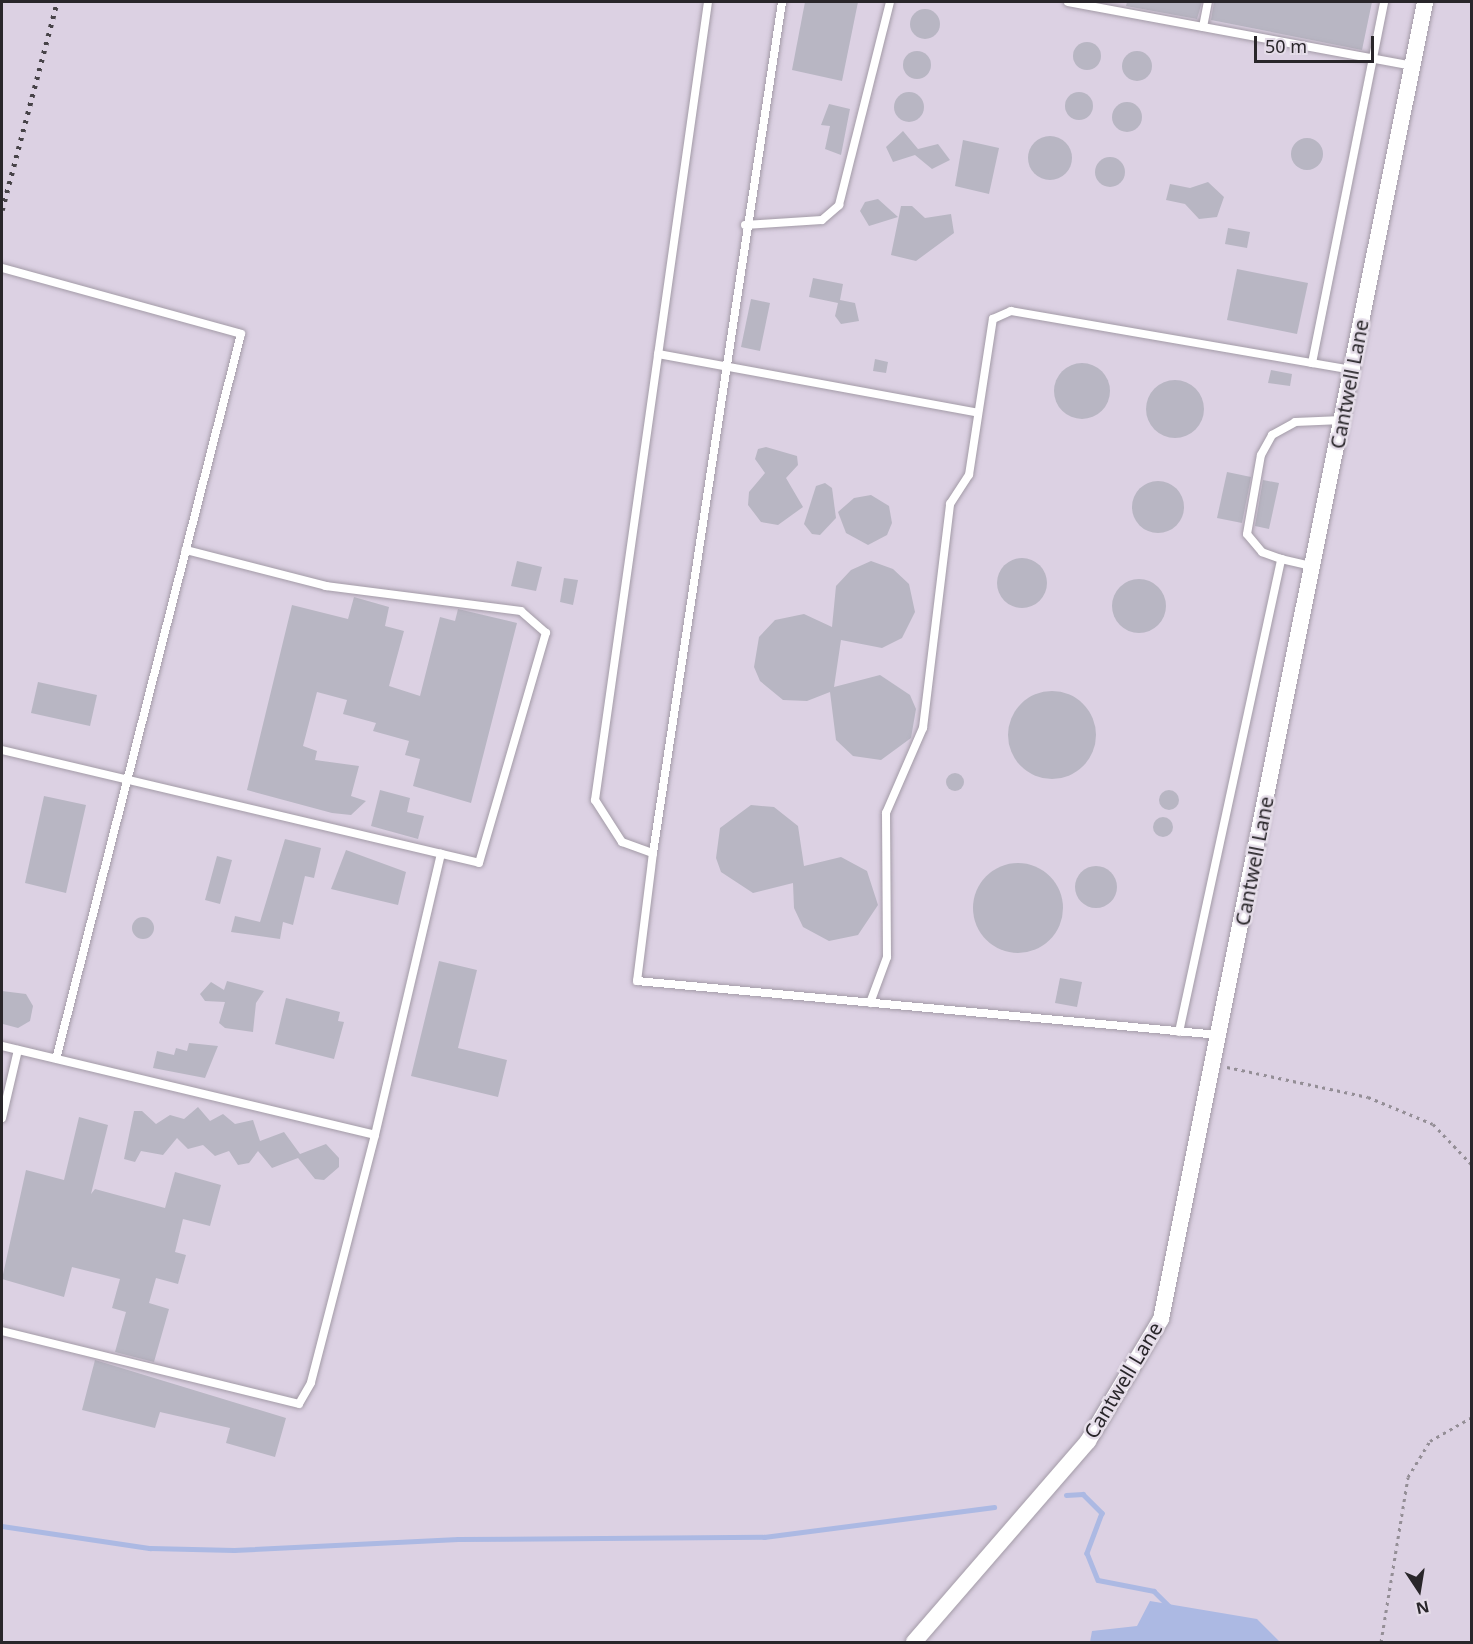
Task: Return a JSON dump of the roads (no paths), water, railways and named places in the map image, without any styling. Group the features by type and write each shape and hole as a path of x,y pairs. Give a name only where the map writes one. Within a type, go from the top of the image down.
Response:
{"street":[{"name":"Cantwell Lane","path":"914,1642 1088,1441 1161,1319 1214,1064 1425,2"}],"lane":[{"path":"653,853 622,842 595,800 708,2"},
{"path":"782,2 724,366 653,853 637,981 1219,1035"},
{"path":"746,225 822,220 839,205 890,2"},
{"path":"1068,2 1413,66"},
{"path":"1203,27 1208,2"},
{"path":"1312,363 1384,2"},
{"path":"2,268 241,334 56,1059"},
{"path":"870,1003 889,939 886,813 923,728 950,504 969,475 993,319 1004,312 1352,370"},
{"path":"658,354 978,413"},
{"path":"1313,566 1262,552 1247,534 1261,455 1272,435 1295,422 1342,420"},
{"path":"2,750 479,863 546,633 521,611 326,586 186,550"},
{"path":"1179,1032 1281,559"},
{"path":"2,1332 299,1404 311,1383 375,1136 441,854"},
{"path":"2,1046 375,1136"},
{"path":"2,1118 18,1050"}],"water":[{"path":"1150,1601 1257,1619 1280,1642 1090,1642 1092,1631 1137,1626"}],"waterway":[{"path":"1066,1495 1083,1494 1102,1513 1087,1553 1098,1580 1154,1591 1169,1606"},
{"path":"2,1526 150,1548 234,1550 458,1539 764,1537 994,1507"}],"railway":[{"path":"2,210 57,2"}]}
